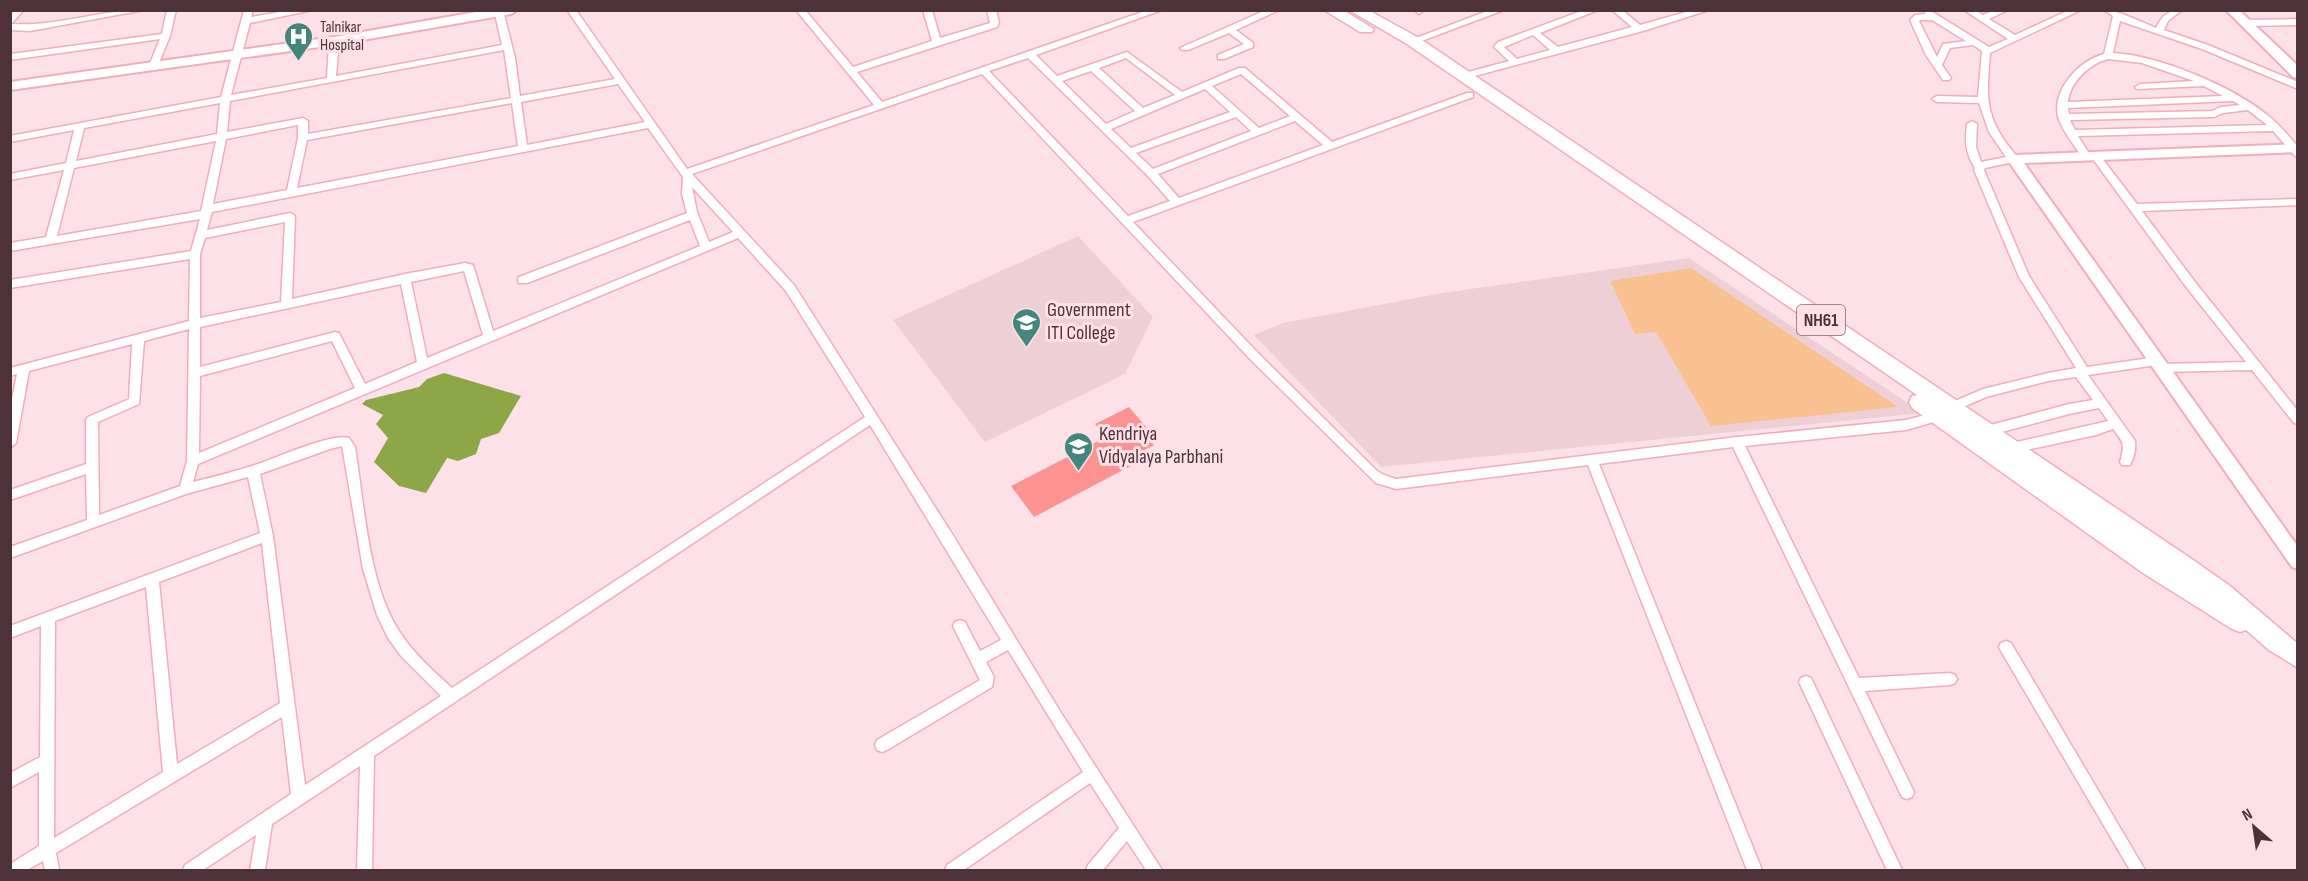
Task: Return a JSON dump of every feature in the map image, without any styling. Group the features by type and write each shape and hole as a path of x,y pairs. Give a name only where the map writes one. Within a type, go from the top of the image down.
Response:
{"highway":[{"name":"NH61","path":"1331,10 1467,85 1874,356 2151,566 2291,653"},
{"name":"NH61","path":"1366,12 1413,41 1467,85"},
{"name":"NH61","path":"1946,412 1987,430 2222,593 2291,653"}],"street":[{"path":"10,22 20,10"},
{"path":"10,27 30,28 92,14 140,10"},
{"path":"153,68 166,36 172,10"},
{"path":"185,489 193,461 195,254 207,212 222,136 225,99 236,54 247,16 309,10"},
{"path":"10,86 153,68 334,41 511,10"},
{"path":"571,10 686,174 790,288 1092,774 1155,870"},
{"path":"800,10 881,107"},
{"path":"927,10 937,42"},
{"path":"851,71 994,25 991,10"},
{"path":"686,174 1158,10"},
{"path":"1185,48 1275,10"},
{"path":"1413,41 1500,10"},
{"path":"1516,62 1499,45 1594,10"},
{"path":"1616,10 1640,29"},
{"path":"1671,10 1681,18"},
{"path":"1125,221 1329,145 1516,62 1705,10"},
{"path":"1924,10 1987,50"},
{"path":"1968,10 2013,38"},
{"path":"1982,19 2004,10"},
{"path":"2159,32 2164,20 2178,10"},
{"path":"2232,10 2298,74"},
{"path":"498,12 518,100 523,148"},
{"path":"1987,50 2069,12"},
{"path":"2108,56 2112,13 2234,58 2298,86"},
{"path":"1934,17 1918,17 1914,20 1946,78"},
{"path":"2245,23 2298,22"},
{"path":"1221,57 1250,45 1230,29"},
{"path":"1534,32 1557,51"},
{"path":"11,57 166,36"},
{"path":"330,81 334,41"},
{"path":"1938,65 1946,46 1975,42"},
{"path":"10,139 507,47"},
{"path":"1987,50 1983,100 2000,147 2014,159 2298,562"},
{"path":"1030,55 1151,172 1176,201"},
{"path":"1056,80 1122,55 1130,56 1181,95"},
{"path":"2296,150 2275,128 2236,98 2206,84 2143,61 2108,56 2093,62 2079,73 2065,90 2062,105 2063,117 2071,133 2134,208 2298,420"},
{"path":"1092,67 1142,112"},
{"path":"984,71 1255,357 1380,479 1396,484 1737,442 1906,425 1946,412 1983,393 2082,371 2159,365 2255,366"},
{"path":"1104,128 1237,71 1245,71 1329,145"},
{"path":"303,138 620,81"},
{"path":"2140,87 2206,84"},
{"path":"1206,85 1257,131"},
{"path":"2062,105 2236,98"},
{"path":"1937,99 1983,100"},
{"path":"2063,117 2214,114 2221,110 2250,107"},
{"path":"1129,152 1236,112"},
{"path":"1151,172 1297,117"},
{"path":"10,177 302,121 304,122 303,138 291,193"},
{"path":"1972,123 1969,141 1971,154 1980,167 2024,277 2082,371 2131,444 2126,462"},
{"path":"10,247 207,212 291,193 651,124"},
{"path":"50,241 80,127"},
{"path":"2071,133 2275,128"},
{"path":"1980,167 2014,159 2296,150"},
{"path":"686,174 685,186 693,215 706,247"},
{"path":"2134,208 2298,202"},
{"path":"523,280 693,215"},
{"path":"201,235 290,218 286,303"},
{"path":"193,461 361,388 490,338 740,233"},
{"path":"10,284 195,254"},
{"path":"10,372 193,324 405,278 468,267 490,338"},
{"path":"405,278 423,365"},
{"path":"193,373 335,336 361,388"},
{"path":"93,523 93,420 131,404 135,399 138,339"},
{"path":"10,443 24,368"},
{"path":"1987,430 2069,409 2103,403"},
{"path":"190,870 872,418"},
{"path":"2012,448 2096,430 2116,423"},
{"path":"10,553 185,489 253,471 329,444 345,441 349,447 369,568 392,632 410,658 452,697"},
{"path":"1737,442 1907,792"},
{"path":"1592,461 1754,870"},
{"path":"10,495 92,466"},
{"path":"253,471 267,536 290,705 299,797"},
{"path":"10,632 267,536"},
{"path":"152,579 171,776"},
{"path":"48,618 46,851 52,870"},
{"path":"882,745 987,683 978,659 960,626"},
{"path":"978,659 1010,642"},
{"path":"2006,647 2138,870"},
{"path":"1855,685 1950,679"},
{"path":"1806,682 1895,870"},
{"path":"14,870 290,705"},
{"path":"365,870 367,754"},
{"path":"10,781 47,760"},
{"path":"952,870 1092,774"},
{"path":"258,870 265,822"},
{"path":"1093,870 1128,829"}],"shaded area":[{"name":"Government ITI College","path":"1078,236 1153,317 1125,374 985,442 893,320"},
{"path":"1689,258 1923,413 1381,467 1254,335 1283,323 1442,293"},
{"path":"1691,268 1898,407 1711,426 1656,332 1635,334 1610,281"},
{"path":"444,373 521,396 499,433 481,439 476,454 458,461 447,458 426,493 399,486 374,462 388,438 376,424 383,415 362,404 366,400 419,387 427,379"}],"building":[{"name":"Kendriya Vidyalaya Parbhani","path":"1129,407 1152,434 1146,437 1154,445 1139,453 1144,459 1034,517 1011,486 1106,437 1095,424"}],"place":[{"name":"Talnikar Hospital","path":"299,62"},
{"name":"Government ITI College","path":"1026,348"},
{"name":"Kendriya Vidyalaya Parbhani","path":"1078,472"}]}
